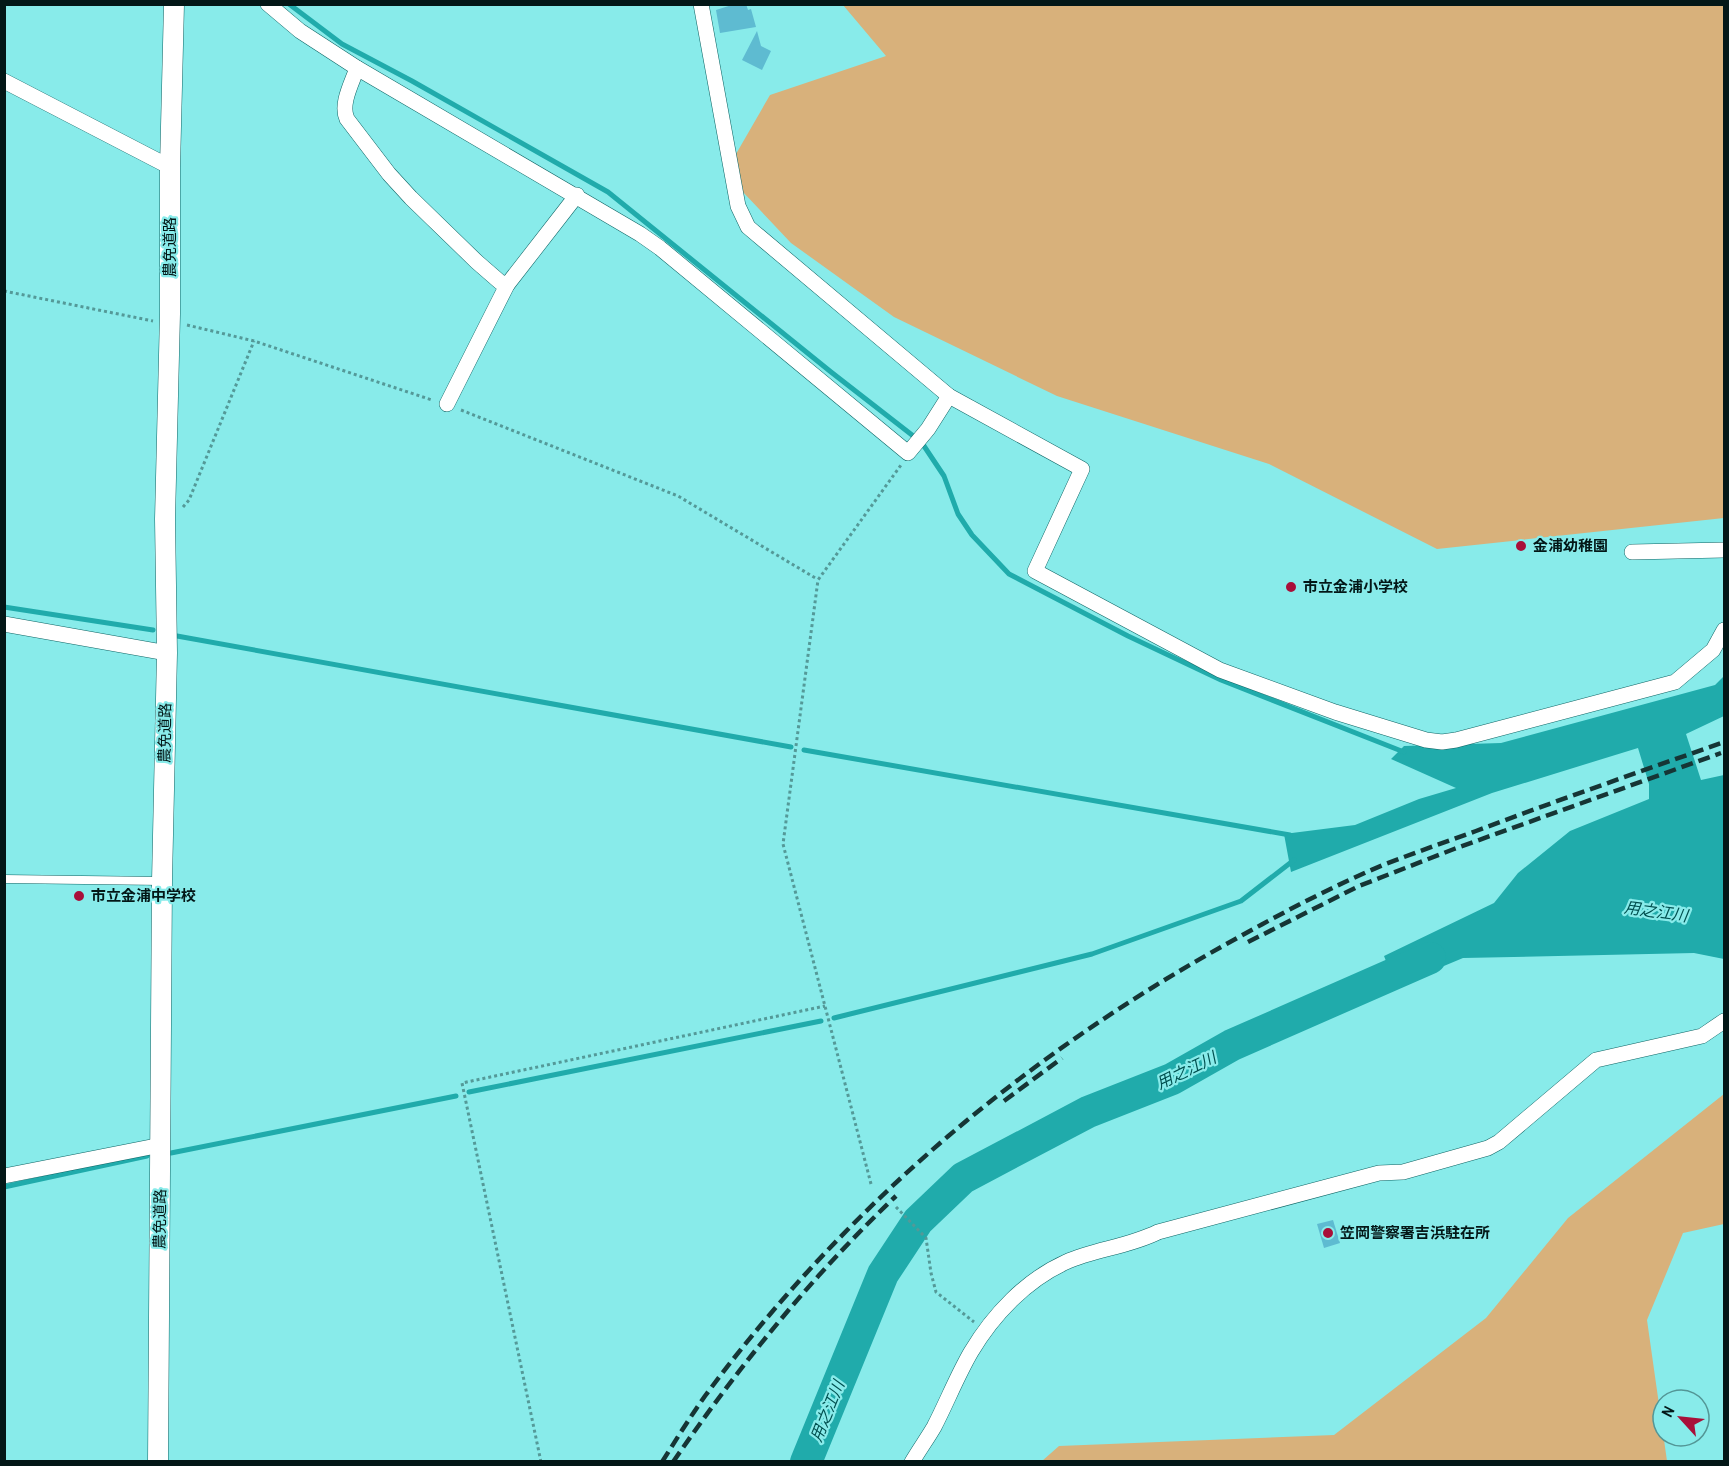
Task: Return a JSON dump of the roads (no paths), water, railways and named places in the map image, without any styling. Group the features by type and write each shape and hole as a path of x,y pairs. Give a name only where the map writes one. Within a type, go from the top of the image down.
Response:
{"street":[{"name":"農免道路","path":"158,1461 162,881 167,653 165,519 174,4"},
{"path":"268,4 300,31 357,68 577,195 660,248 910,450 928,429 947,398"},
{"path":"701,4 738,206 748,227 947,398 1082,470 1035,571 1220,670 1335,712 1426,740 1442,742 1675,682 1713,650 1725,630"},
{"path":"357,68 345,103 347,119 389,174 411,198 477,262 500,282 507,285"},
{"path":"4,81 170,167"},
{"path":"447,404 507,285 577,195"},
{"path":"1632,552 1725,550"},
{"path":"4,624 167,653"},
{"path":"912,1461 933,1428 970,1353 985,1331 1014,1298 1035,1280 1067,1261 1142,1240 1158,1232 1180,1226 1379,1173 1403,1172 1488,1148 1500,1143 1596,1060 1702,1036 1725,1021"},
{"path":"4,1176 161,1145"}],"lane":[{"path":"4,879 162,881"}],"water":[{"path":"1724,676 1724,716 1686,734 1701,780 1724,775 1724,959 1694,953 1463,958 1396,986 1384,956 1494,903 1518,873 1570,831 1649,799 1649,784 1638,748 1492,793 1291,872 1284,834 1355,825 1419,799 1456,788 1391,759 1404,746 1501,743 1715,685"}],"waterway":[{"path":"289,4 342,44 608,192 912,435"},
{"path":"922,443 944,476 958,514 972,535 1009,574 1128,636 1221,680 1404,752"},
{"path":"4,607 153,630"},
{"path":"177,636 791,747"},
{"path":"804,750 1290,835"},
{"path":"834,1018 1092,954 1241,901 1294,860"},
{"name":"用之江川","path":"806,1462 883,1274 918,1221 963,1178 1088,1112 1172,1079 1232,1045 1430,958"},
{"path":"469,1092 821,1021"},
{"path":"171,1153 456,1096"},
{"path":"4,1187 147,1156"}],"railway":[{"path":"662,1462 705,1396 760,1327 818,1261 879,1199 943,1140 1081,1034 1154,986 1230,942 1364,873 1724,742"},
{"path":"1248,942 1359,886 1454,849 1721,753"},
{"path":"1004,1101 1062,1058"},
{"path":"673,1462 724,1391 778,1323 835,1258 896,1196"}],"place":[{"name":"金浦幼稚園","path":"1521,546"},
{"name":"市立金浦小学校","path":"1291,587"},
{"name":"市立金浦中学校","path":"79,896"},
{"name":"笠岡警察署吉浜駐在所","path":"1328,1233"}]}
